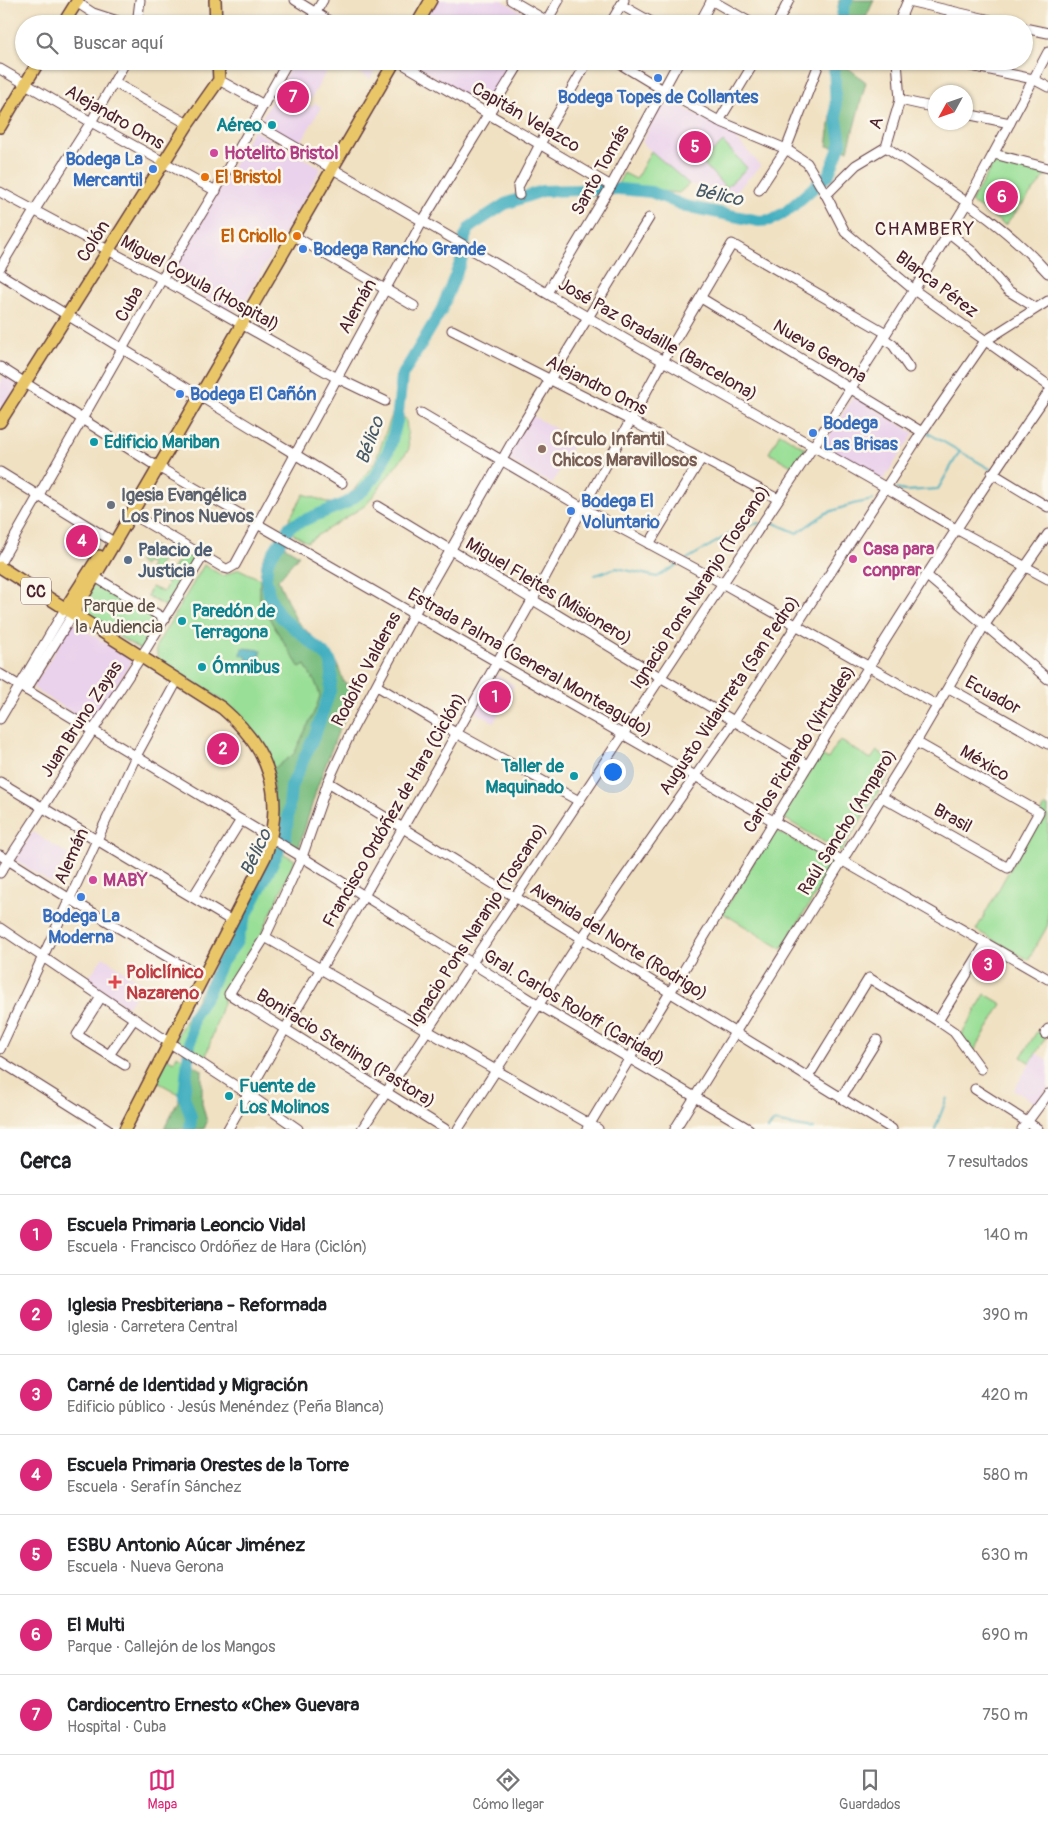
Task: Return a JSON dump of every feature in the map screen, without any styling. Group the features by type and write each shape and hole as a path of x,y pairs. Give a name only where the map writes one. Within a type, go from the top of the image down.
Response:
{"main road":[{"path":"214,0 215,15"},
{"path":"415,15 424,0"},
{"path":"422,15 431,0"},
{"path":"68,15 77,1"},
{"path":"0,127 34,70"},
{"path":"218,70 219,80"},
{"path":"238,322 294,236 383,70"},
{"path":"69,612 110,539 156,466 238,322 391,70"},
{"name":"Colón","path":"0,422 163,162 219,80"},
{"path":"69,612 95,577 132,514 156,466"},
{"name":"CC","path":"0,565 69,612 142,656 222,708 240,723 261,753 273,792 275,814 273,839 266,855 203,978 174,1046 125,1129"}],"street":[{"path":"138,15 140,0"},
{"path":"295,0 318,15"},
{"path":"315,13 322,0"},
{"path":"511,0 535,15"},
{"path":"552,15 559,0"},
{"path":"704,15 712,0 738,15"},
{"path":"782,15 789,0"},
{"path":"902,15 908,0 969,15"},
{"path":"77,1 93,13 99,15"},
{"path":"615,15 622,3 641,15"},
{"path":"951,15 952,11"},
{"path":"1033,30 1048,33"},
{"name":"Ignacio Pons Naranjo (Toscano)","path":"362,1129 885,336 967,203 1048,52"},
{"name":"Alejandro Oms","path":"0,69 216,191"},
{"path":"0,268 122,70"},
{"name":"Cuba","path":"0,565 162,279 216,191 283,70"},
{"name":"Capitán Velazco","path":"412,70 611,186"},
{"name":"Alemán","path":"203,556 228,569 237,562 422,222 515,70"},
{"path":"520,195 518,187 540,144 583,70"},
{"path":"630,70 719,120 786,149"},
{"name":"Santo Tomás","path":"547,293 611,186 674,70"},
{"path":"719,120 750,70"},
{"path":"758,190 786,149 817,70"},
{"name":"A","path":"825,194 856,166 886,147 900,100 898,70"},
{"path":"990,70 1033,79 1048,87"},
{"path":"219,80 264,106"},
{"path":"115,83 188,124"},
{"path":"900,100 928,106"},
{"path":"973,115 1010,123"},
{"name":"José Paz Gradaille (Barcelona)","path":"254,123 663,361 886,487 956,529 1048,579"},
{"path":"886,147 1003,229 1048,273"},
{"name":"Blanca Pérez","path":"786,149 807,163 845,232 914,290 1048,385"},
{"path":"994,154 1048,168"},
{"name":"Miguel Coyula (Hospital)","path":"0,192 162,279 337,378 385,401"},
{"name":"Rodolfo Valderas","path":"229,994 265,936 302,857 328,782 350,734 414,614 519,430 649,218"},
{"path":"948,232 974,252 1007,290 1036,308"},
{"path":"294,236 414,306"},
{"name":"Francisco Ordóñez de Hara (Ciclón)","path":"228,1129 533,600 630,420 732,244 885,336"},
{"path":"0,274 342,483"},
{"name":"Nueva Gerona","path":"701,298 922,432"},
{"name":"Augusto Vidaurreta (San Pedro)","path":"458,1129 582,938 734,721 922,432 985,341 1048,301"},
{"name":"Alejandro Oms","path":"452,330 551,379 778,499"},
{"path":"885,336 909,368"},
{"name":"Estrada Palma (General Monteagudo)","path":"0,367 156,466 1048,979"},
{"name":"Carlos Pichardo (Virtudes)","path":"592,1127 670,992 926,575 992,473 1048,393"},
{"path":"421,413 583,508 722,583 938,706"},
{"path":"649,544 701,459"},
{"path":"0,472 110,539"},
{"path":"992,473 1048,507"},
{"name":"Miguel Fleites (Misionero)","path":"378,506 660,678 808,765"},
{"path":"132,514 203,556"},
{"name":"Raúl Sancho (Amparo)","path":"675,1129 916,742 984,626 1048,534"},
{"name":"Juan Bruno Zayas","path":"0,873 142,656 203,556"},
{"path":"926,575 1048,679"},
{"path":"95,577 165,619"},
{"path":"0,719 23,688 69,612"},
{"name":"Gral. Carlos Roloff (Caridad)","path":"0,674 273,839 471,964 629,1060 749,1129"},
{"name":"Alemán","path":"0,1049 96,839 136,756 178,679"},
{"path":"376,686 579,801"},
{"name":"Ecuador","path":"949,688 1048,744"},
{"name":"México","path":"916,742 1039,812 1008,868"},
{"path":"0,782 232,921"},
{"name":"Avenida del Norte (Rodrigo)","path":"328,782 892,1129"},
{"name":"Brasil","path":"882,797 1008,868"},
{"path":"193,897 241,820"},
{"path":"0,856 203,978"},
{"path":"0,928 298,1129"},
{"path":"265,936 592,1127"},
{"path":"938,1021 986,943"},
{"path":"808,1077 869,978 954,1032 981,1069"},
{"name":"Bonifacio Sterling (Pastora)","path":"229,994 445,1129"},
{"path":"101,997 77,1035 125,1065"},
{"path":"109,1055 134,1019"},
{"path":"842,1098 877,1040"},
{"path":"0,1062 108,1129"},
{"path":"975,1089 1024,1126 1038,1129"},
{"path":"1024,1126 1048,1094"}],"shaded area":[{"path":"436,0 502,0 527,15 427,15"},
{"path":"289,70 328,70 308,104 312,107 315,103 321,107 300,144 260,121"},
{"path":"354,70 375,70 370,79"},
{"path":"423,70 511,70 488,109"},
{"path":"664,97 732,134 761,166 732,195 689,184 642,143"},
{"path":"253,130 321,168 309,189 312,191 308,198 305,196 240,310 225,309 170,277"},
{"path":"4,376 18,385 0,414 0,382"},
{"path":"854,396 914,433 883,480 823,445"},
{"name":"Círculo Infantil Chicos Maravillosos","path":"531,415 576,440 552,484 507,459"},
{"path":"77,522 101,536 87,560 63,546"},
{"path":"72,622 132,660 92,725 33,688"},
{"path":"496,675 514,685 494,722 475,712"},
{"path":"33,832 69,855 51,883 15,860"},
{"name":"Policlínico Nazareno","path":"103,957 143,984 127,1007 87,980"},
{"path":"1036,1053 1048,1061 1048,1088 1036,1104 1014,1090"}],"green space":[{"path":"839,0 874,0 867,15 837,15"},
{"path":"831,70 851,70 866,82 848,150 827,146 833,102"},
{"path":"723,142 747,168 726,188 702,162"},
{"path":"651,151 689,184 679,193 616,187 624,173 636,179"},
{"path":"997,157 1048,173 1005,225 971,202"},
{"path":"393,412 406,419 409,449 366,505 307,542 284,528 304,494 333,504 350,495 375,462"},
{"path":"780,433 806,449 795,468 769,453"},
{"path":"276,541 299,555 278,580 296,620 336,660 344,683 361,689 338,732 317,788 298,851 275,837 272,770 294,754 320,696 317,686 305,665 300,668 272,623 260,599 263,558"},
{"path":"149,544 166,554 155,572 149,569 151,565 149,562 146,562 144,566 138,562"},
{"path":"184,550 191,554 192,562 166,607 147,596 152,587 163,592 168,584 165,582"},
{"path":"204,565 223,576 239,569 260,579 260,599 272,623 300,668 305,665 317,686 320,696 316,708 294,755 272,770 253,735 231,709 196,683 158,662 156,646"},
{"name":"Parque de la Audiencia","path":"94,582 160,620 143,651 77,612"},
{"path":"841,741 871,759 877,751 896,763 841,852 782,817 820,754 828,759"},
{"path":"1045,806 1048,807 1048,925 1028,960 976,930"},
{"path":"774,829 834,864 782,949 723,913"},
{"path":"272,847 295,860 262,933 226,993 205,1059 178,1043 177,1036 266,869"},
{"path":"985,994 1002,1004 973,1053 961,1036"},
{"path":"1038,1030 1047,1035 1030,1063 1021,1057"},
{"path":"177,1055 183,1059 181,1095 154,1080 166,1058 174,1062"},
{"path":"183,1059 202,1070 202,1103 207,1122 204,1129 164,1129 181,1095"}],"water":[{"path":"242,648 261,650 259,673 245,672 247,657 241,655"}],"waterway":[{"name":"Bélico","path":"842,15 847,0"},
{"name":"Bélico","path":"190,1129 191,1117 184,1096 193,1016 207,995 220,965 236,943 245,918 286,836 291,787 316,732 330,691 332,675 329,658 281,617 274,606 269,594 266,578 268,561 290,526 346,503 364,490 377,474 390,447 397,421 402,376 441,311 463,256 465,237 470,227 505,204 542,191 619,189 651,192 685,206 759,221 771,220 786,212 829,174 841,143 836,113 834,70"},
{"path":"928,433 992,470"},
{"path":"896,489 905,491 938,489 960,451"},
{"path":"769,523 774,523 797,533 826,513 873,500"},
{"path":"687,559 740,528 759,523"},
{"path":"595,575 617,568 657,577 677,565"},
{"path":"935,1129 947,1098"},
{"path":"768,1129 774,1122 813,1129"}],"place":[{"name":"Bodega Topes de Collantes","path":"658,78"},
{"name":"Cardiocentro Ernesto «Che» Guevara","path":"293,97"},
{"name":"Aéreo","path":"272,125"},
{"name":"ESBU Antonio Aúcar Jiménez","path":"695,147"},
{"name":"Hotelito Bristol","path":"214,153"},
{"name":"Bodega La Mercantil","path":"153,169"},
{"name":"El Bristol","path":"205,177"},
{"name":"El Multi","path":"1002,197"},
{"name":"El Criollo","path":"297,236"},
{"name":"Bodega Rancho Grande","path":"303,249"},
{"name":"Bodega El Cañón","path":"180,394"},
{"name":"Bodega Las Brisas","path":"813,433"},
{"name":"Edificio Mariban","path":"94,442"},
{"name":"Círculo Infantil Chicos Maravillosos","path":"542,449"},
{"name":"Igesia Evangélica Los Pinos Nuevos","path":"111,505"},
{"name":"Bodega El Voluntario","path":"571,511"},
{"name":"Escuela Primaria Orestes de la Torre","path":"82,541"},
{"name":"Casa para conprar","path":"853,559"},
{"name":"Palacio de Justicia","path":"128,560"},
{"name":"Paredón de Terragona","path":"182,621"},
{"name":"Ómnibus","path":"202,667"},
{"name":"Escuela Primaria Leoncio Vidal","path":"495,697"},
{"name":"Iglesia Presbiteriana - Reformada","path":"223,749"},
{"name":"Taller de Maquinado","path":"574,776"},
{"name":"MABY","path":"93,880"},
{"name":"Bodega La Moderna","path":"81,897"},
{"name":"Carné de Identidad y Migración","path":"988,965"},
{"name":"Policlínico Nazareno","path":"115,982"},
{"name":"Fuente de Los Molinos","path":"229,1096"}],"district":[{"name":"CHAMBERY","path":"925,228"}]}
